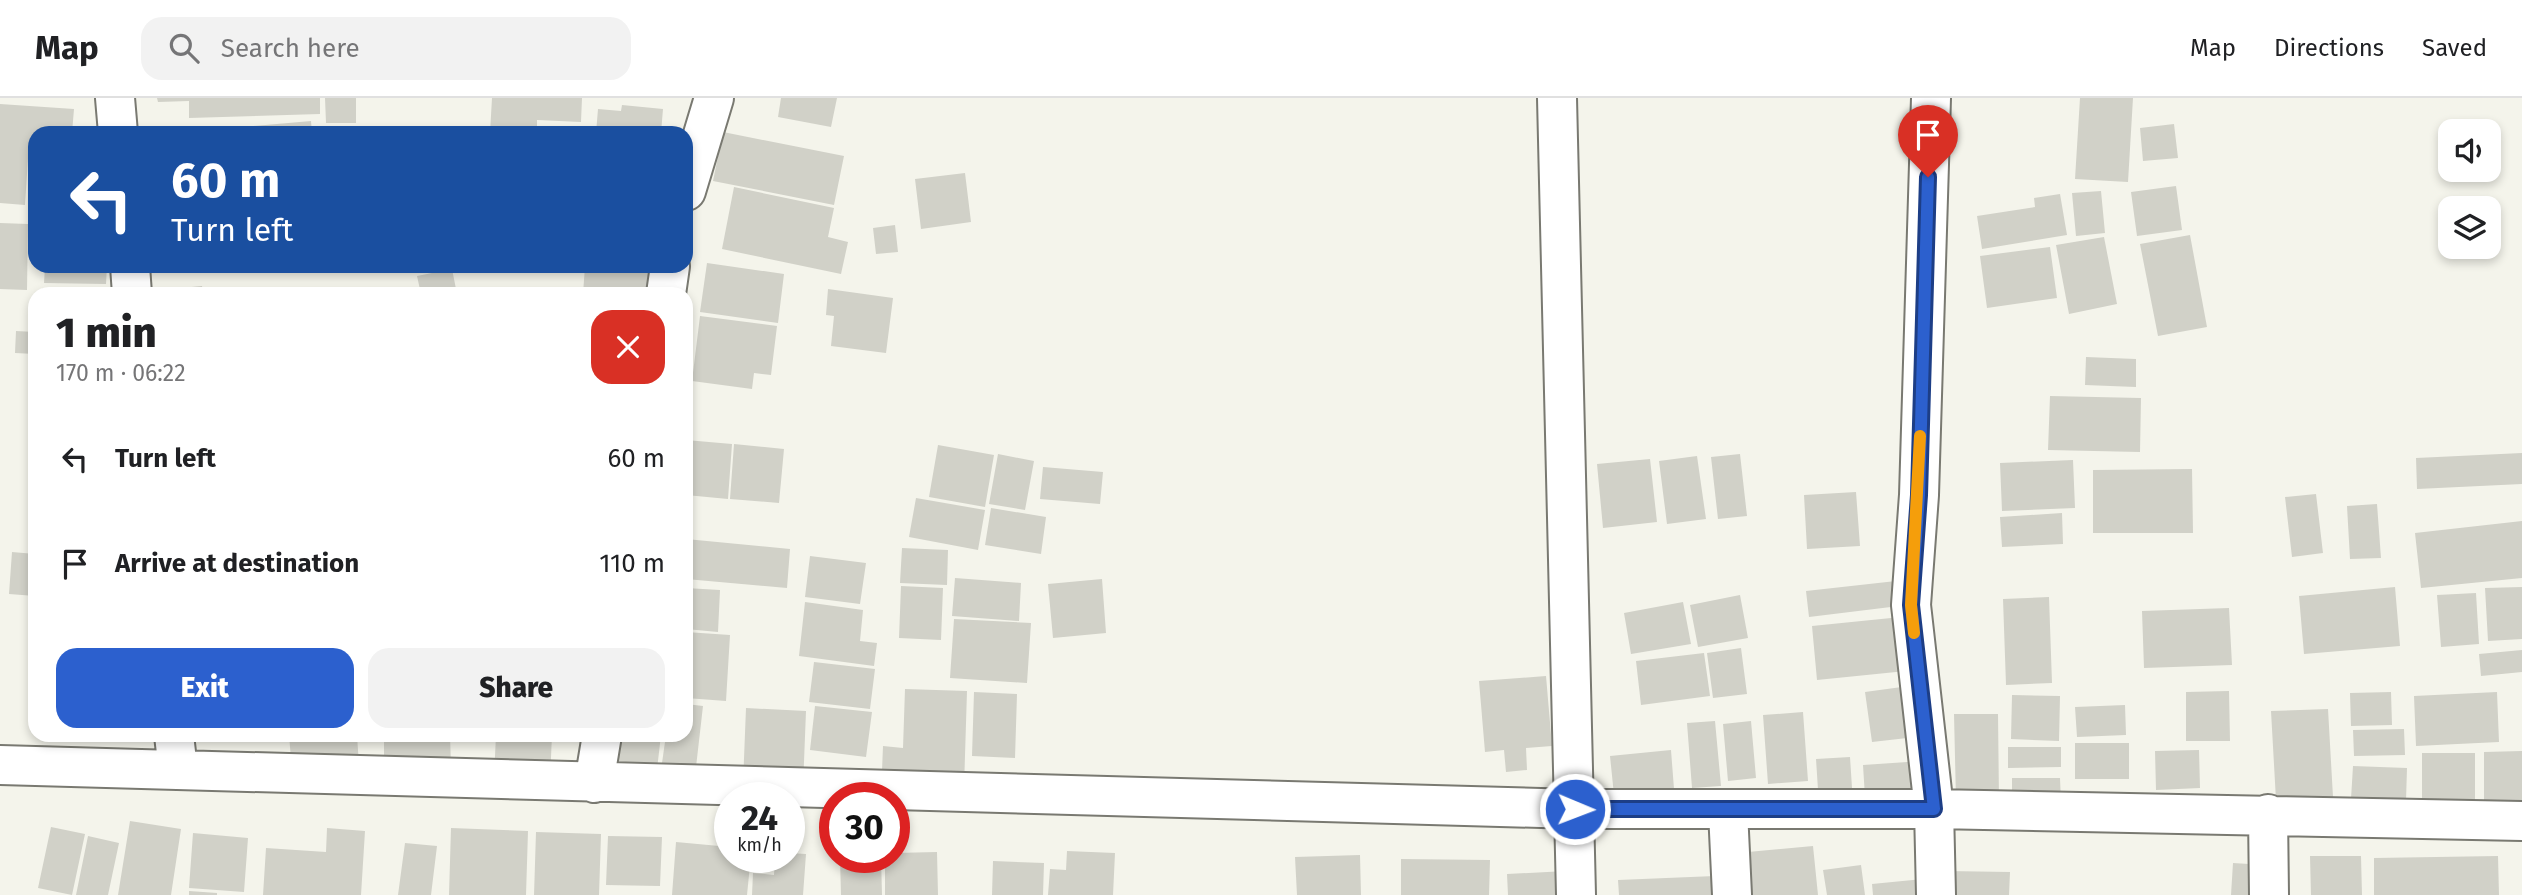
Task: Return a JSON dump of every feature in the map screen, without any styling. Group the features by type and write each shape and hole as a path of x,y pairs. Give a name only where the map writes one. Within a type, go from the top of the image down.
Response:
{"street":[{"path":"115,98 117,126"},
{"path":"693,168 714,98"},
{"path":"1557,98 1576,895"},
{"path":"1931,98 1919,495 1911,605 1934,809 1936,895"},
{"path":"594,783 601,742"},
{"path":"0,765 176,753 594,783 1575,809 1934,809 2522,821"},
{"path":"1728,811 1732,895"},
{"path":"2268,814 2269,895"}],"building":[{"path":"157,98 320,98 320,114 189,118 189,101 158,102"},
{"path":"325,98 356,98 356,123 326,123"},
{"path":"492,98 582,98 581,122 537,120 537,126 490,126"},
{"path":"781,98 837,98 831,127 778,117"},
{"path":"2080,98 2133,98 2128,182 2075,179"},
{"path":"0,104 74,109 73,126 28,126 25,205 0,203"},
{"path":"622,105 663,109 662,126 597,126 598,109 621,111"},
{"path":"311,121 311,126 254,126"},
{"path":"2174,124 2178,158 2143,161 2140,128"},
{"path":"723,132 844,156 834,205 713,181"},
{"path":"965,173 971,222 921,229 915,179"},
{"path":"2176,186 2182,230 2137,236 2131,192"},
{"path":"734,187 834,208 828,237 848,242 841,274 722,249"},
{"path":"2101,191 2105,233 2076,236 2072,193"},
{"path":"2060,194 2067,235 1982,249 1977,216 2035,207 2034,198"},
{"path":"0,223 28,224 27,290 0,289"},
{"path":"895,225 898,252 876,254 873,228"},
{"path":"2190,235 2207,327 2158,336 2140,244"},
{"path":"2104,237 2117,304 2069,314 2056,245"},
{"path":"2050,247 2057,298 1987,308 1980,256"},
{"path":"707,263 784,274 778,323 700,312"},
{"path":"45,273 107,273 106,284 44,283"},
{"path":"453,273 456,287 419,287 417,276"},
{"path":"584,273 662,273 660,287 584,287"},
{"path":"828,289 893,298 886,353 831,346 834,316 826,315"},
{"path":"700,316 777,326 771,375 754,373 752,389 693,381"},
{"path":"16,331 28,332 28,354 15,353"},
{"path":"2086,357 2136,359 2136,387 2085,385"},
{"path":"2050,396 2141,398 2140,452 2048,450"},
{"path":"693,441 732,444 728,499 693,496"},
{"path":"734,444 784,449 779,503 730,499"},
{"path":"938,445 994,455 985,507 929,497"},
{"path":"2522,453 2522,484 2417,489 2416,458"},
{"path":"998,454 1034,461 1025,510 989,504"},
{"path":"1740,454 1747,516 1718,519 1711,457"},
{"path":"1697,456 1706,519 1667,524 1659,461"},
{"path":"1650,459 1657,522 1603,528 1597,464"},
{"path":"2073,460 2075,508 2002,511 2000,463"},
{"path":"1043,467 1103,472 1100,504 1040,499"},
{"path":"2192,469 2193,533 2093,533 2093,470"},
{"path":"1856,492 1860,546 1807,549 1804,495"},
{"path":"2316,494 2323,553 2292,557 2285,497"},
{"path":"916,498 985,510 978,550 909,537"},
{"path":"2377,504 2381,558 2350,559 2347,506"},
{"path":"991,508 1046,517 1041,554 985,545"},
{"path":"2062,513 2063,544 2002,547 2000,517"},
{"path":"2522,521 2522,578 2421,588 2415,533"},
{"path":"693,540 790,549 787,588 693,580"},
{"path":"902,548 948,550 947,585 900,583"},
{"path":"12,552 28,553 28,595 9,594"},
{"path":"810,556 866,563 860,604 805,597"},
{"path":"955,578 1021,583 1019,621 952,616"},
{"path":"1102,579 1106,633 1053,638 1048,584"},
{"path":"1896,581 1899,606 1809,617 1806,591"},
{"path":"901,586 943,588 941,640 899,638"},
{"path":"2395,587 2400,646 2304,654 2299,596"},
{"path":"2522,587 2522,639 2488,641 2485,588"},
{"path":"693,588 720,590 718,632 693,630"},
{"path":"2476,593 2479,644 2441,647 2437,595"},
{"path":"1740,595 1748,638 1698,647 1690,605"},
{"path":"2049,597 2052,683 2006,685 2003,599"},
{"path":"805,602 863,610 860,641 877,643 874,666 799,656"},
{"path":"1683,602 1691,644 1631,654 1624,613"},
{"path":"2229,608 2232,665 2144,668 2142,611"},
{"path":"1901,617 1906,671 1817,680 1812,626"},
{"path":"954,619 1031,623 1027,683 950,678"},
{"path":"693,632 730,635 726,701 693,699"},
{"path":"1741,648 1747,694 1713,698 1707,653"},
{"path":"2522,650 2522,672 2481,676 2479,654"},
{"path":"1704,653 1710,696 1641,705 1636,661"},
{"path":"814,662 875,669 870,709 809,702"},
{"path":"1546,676 1552,746 1526,748 1527,770 1506,772 1504,750 1485,752 1479,681"},
{"path":"1909,686 1916,737 1872,742 1865,692"},
{"path":"905,689 967,691 964,788 882,771 883,746 903,748"},
{"path":"2229,691 2230,741 2186,741 2186,692"},
{"path":"974,692 1017,694 1015,758 972,756"},
{"path":"2391,692 2392,725 2351,726 2350,693"},
{"path":"2497,692 2499,742 2416,746 2414,696"},
{"path":"2012,695 2060,696 2059,741 2011,739"},
{"path":"693,705 703,706 696,767 662,763 665,742 693,742"},
{"path":"2125,705 2126,735 2077,737 2075,707"},
{"path":"815,706 872,712 866,757 810,750"},
{"path":"746,708 806,711 803,782 743,782"},
{"path":"2328,709 2333,797 2276,800 2271,711"},
{"path":"1803,712 1808,781 1768,784 1763,715"},
{"path":"1954,714 1998,714 1999,800 1956,800"},
{"path":"1715,721 1721,786 1692,788 1687,723"},
{"path":"1751,721 1756,778 1728,781 1723,724"},
{"path":"2404,729 2405,755 2354,756 2353,730"},
{"path":"290,742 357,742 359,765 292,771"},
{"path":"384,742 450,742 451,767 384,768"},
{"path":"496,742 552,742 550,780 494,777"},
{"path":"620,742 660,742 656,778 616,773"},
{"path":"2075,743 2129,743 2129,779 2075,779"},
{"path":"2008,747 2061,747 2061,767 2008,768"},
{"path":"1671,750 1674,789 1614,795 1610,756"},
{"path":"2199,750 2200,788 2156,790 2155,751"},
{"path":"2522,751 2522,809 2484,809 2484,752"},
{"path":"2422,753 2475,753 2475,814 2422,813"},
{"path":"1850,757 1853,803 1819,805 1816,759"},
{"path":"1922,761 1924,793 1865,797 1863,765"},
{"path":"2353,766 2407,768 2406,801 2351,799"},
{"path":"2012,778 2060,778 2061,802 2012,801"},
{"path":"130,821 181,829 171,895 118,895"},
{"path":"51,827 85,834 72,895 38,888"},
{"path":"327,828 365,831 361,895 263,895 266,848 326,852"},
{"path":"451,828 528,831 526,895 449,895"},
{"path":"536,832 601,834 599,895 534,895"},
{"path":"193,833 248,838 244,892 189,888"},
{"path":"88,836 119,843 108,895 76,895"},
{"path":"608,836 662,837 660,886 606,885"},
{"path":"676,842 714,846 714,873 749,873 747,895 672,895"},
{"path":"405,843 437,846 431,895 398,895"},
{"path":"1813,846 1818,895 1752,895 1748,852"},
{"path":"1067,851 1115,853 1113,895 1048,895 1050,869 1066,870"},
{"path":"937,852 938,895 885,895 885,873 910,873 910,853"},
{"path":"1360,855 1361,895 1297,895 1295,857"},
{"path":"2310,856 2361,856 2362,895 2311,895"},
{"path":"2498,856 2499,895 2374,895 2374,858"},
{"path":"1401,859 1490,860 1489,895 1401,895"},
{"path":"993,861 1044,863 1043,895 992,895"},
{"path":"2233,863 2265,865 2264,895 2231,895"},
{"path":"1861,865 1865,895 1827,895 1823,870"},
{"path":"1566,871 1567,895 1508,895 1507,874"},
{"path":"1946,871 2010,872 2009,895 1946,895"},
{"path":"753,873 805,873 803,895 752,895"},
{"path":"840,873 881,873 882,895 841,895"},
{"path":"1715,876 1715,895 1619,895 1618,880"},
{"path":"1923,879 1924,895 1873,895 1872,884"},
{"path":"189,891 217,893 217,895 189,895"}],"slow traffic":[{"path":"1914,633 1911,605 1919,495 1920,436"}],"route":[{"path":"1575,809 1934,809 1911,605 1919,495 1928,177"}]}
